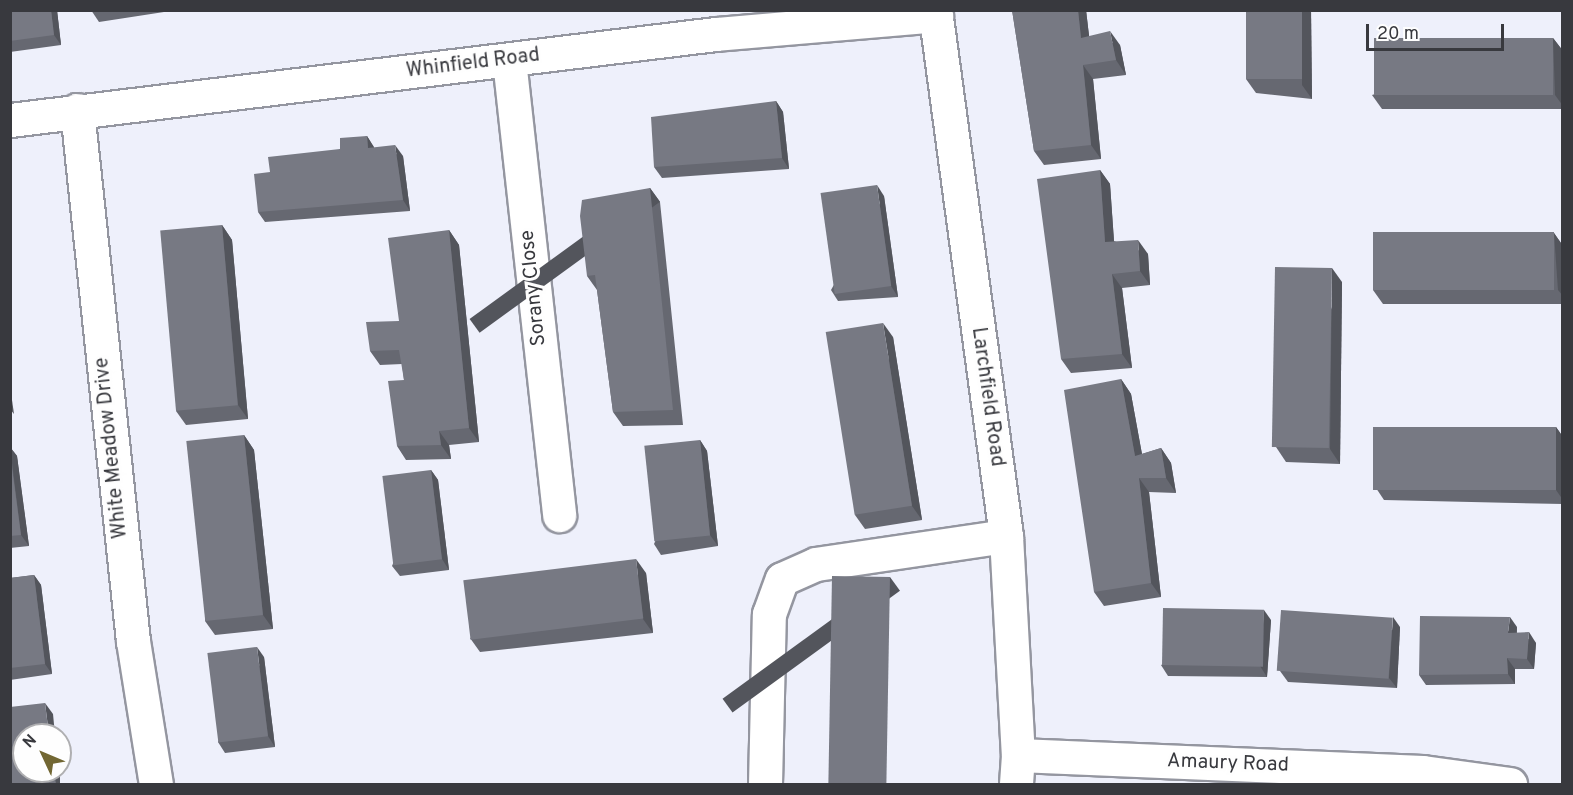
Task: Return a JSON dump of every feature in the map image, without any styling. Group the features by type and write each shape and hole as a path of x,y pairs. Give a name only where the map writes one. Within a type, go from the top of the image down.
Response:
{"street":[{"name":"Whinfield Road","path":"10,120 77,110 716,34 935,13"},
{"name":"Larchfield Road","path":"935,13 1006,536 1017,770"},
{"name":"Sorany Close","path":"509,60 559,515"},
{"name":"White Meadow Drive","path":"77,110 133,641 156,784"},
{"path":"765,784 769,614 782,579 816,564 1006,536"},
{"name":"Amaury Road","path":"1017,770 1423,778 1510,784"}],"building":[{"path":"10,10 51,10 54,35 10,41"},
{"path":"1012,10 1078,10 1081,38 1110,31 1116,60 1083,65 1091,145 1034,151"},
{"path":"1246,10 1302,10 1302,79 1246,79"},
{"path":"1374,38 1553,38 1553,95 1374,95"},
{"path":"776,101 782,158 654,167 651,117"},
{"path":"367,136 368,148 395,145 403,200 258,212 254,174 270,172 268,157 340,149 340,138"},
{"path":"1100,170 1105,242 1138,240 1140,271 1112,274 1122,354 1061,359 1037,179"},
{"path":"877,185 891,286 835,294 821,193"},
{"path":"650,188 673,410 613,412 595,275 587,276 580,216 582,200"},
{"path":"222,225 238,405 176,411 160,230"},
{"path":"449,230 469,428 439,431 441,445 397,446 388,381 404,380 399,350 370,351 366,322 399,321 388,238"},
{"path":"1373,232 1554,232 1554,290 1373,290"},
{"path":"1275,267 1332,268 1329,448 1272,447"},
{"path":"883,323 912,506 855,515 826,332"},
{"path":"1121,379 1135,456 1161,448 1166,478 1139,478 1151,583 1094,592 1064,390"},
{"path":"1373,427 1556,427 1556,490 1373,490"},
{"path":"244,435 263,615 205,621 186,441"},
{"path":"700,440 710,535 654,541 644,446"},
{"path":"10,453 21,535 10,536"},
{"path":"431,470 442,559 393,565 382,476"},
{"path":"636,559 643,619 471,640 463,580"},
{"path":"34,575 45,664 10,668 10,578"},
{"path":"832,576 890,577 886,784 828,784"},
{"path":"1163,608 1264,610 1263,667 1162,665"},
{"path":"1281,610 1393,618 1388,679 1277,671"},
{"path":"1420,616 1510,617 1508,633 1529,632 1527,659 1507,658 1508,674 1419,675"},
{"path":"257,647 268,736 218,742 207,653"},
{"path":"45,703 48,723 12,723 12,783 56,784 10,784 10,707"}]}
